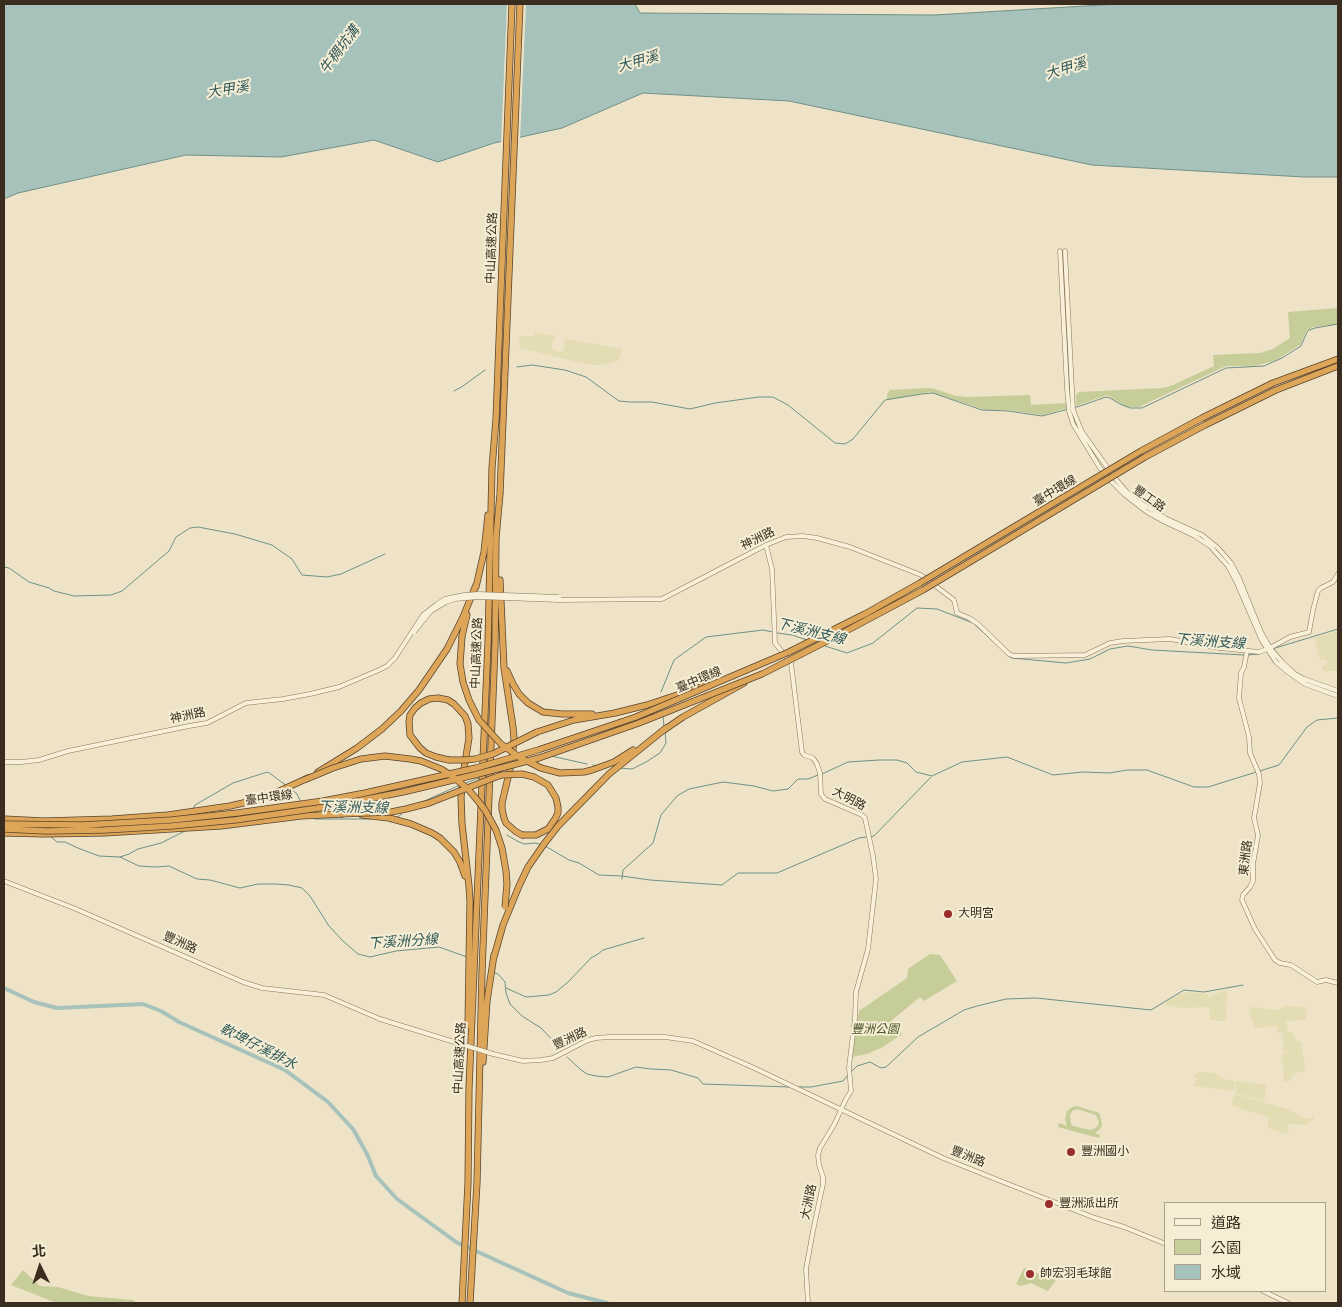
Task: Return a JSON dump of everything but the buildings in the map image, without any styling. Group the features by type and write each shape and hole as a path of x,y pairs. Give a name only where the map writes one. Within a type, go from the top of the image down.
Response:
{"highway":[{"name":"中山高速公路","path":"462,1303 468,1183 472,954 488,643 492,468 496,419 512,4"},
{"name":"中山高速公路","path":"470,1303 477,1183 482,972 497,577 496,538 520,4"},
{"name":"臺中環線","path":"4,824 83,825 171,820 314,802 365,793 476,768 538,750 636,717 790,652 865,614 1141,451 1202,418 1273,383 1338,359"},
{"name":"臺中環線","path":"4,829 46,831 105,830 235,820 317,809 404,792 539,758 639,723 762,674 923,590 1145,457 1276,390 1338,366"},
{"path":"304,780 357,748 382,729 401,711 434,670 458,634 481,568 486,537 492,468"},
{"path":"4,833 104,833 166,830 221,826 301,816 391,812 429,803 502,775 522,774 534,777 548,785 556,798 558,813 548,829 536,835 522,835 515,832 506,823 502,809 502,803 512,762 514,743 504,668 496,538"},
{"path":"458,634 461,673 473,710 479,720 497,741 519,757 535,766 560,773 584,772 605,766 622,758 683,717 762,674"},
{"path":"504,654 508,671 519,694 528,703 543,712 597,714 646,705"},
{"path":"472,954 470,886 462,824 461,798 468,738 468,724 460,710 448,700 429,699 420,703 415,708 408,722 410,734 420,748 426,753 449,760 464,760 475,759 493,754 557,725 646,705 755,667"},
{"path":"478,1104 490,977 507,907 528,867 558,826 609,774 666,728"},
{"path":"4,819 44,821 112,819 177,814 252,801 333,768 361,759 385,756 410,759 441,769 452,776 468,789 485,810 496,830 502,848 506,871 507,907"},
{"path":"340,814 390,818 426,830 440,838 454,852 464,871 470,902"}],"street":[{"name":"豐工路","path":"1062,251 1071,408 1082,432 1105,465 1126,491 1136,500 1202,535 1231,563 1268,649 1276,662 1305,684 1338,696"},
{"name":"神洲路","path":"4,762 39,760 68,751 204,724 214,721 246,703 292,698 339,687 386,666 395,658 423,615 445,599 478,594 582,599 662,599 766,545 796,535 817,538 850,547 921,575 954,600 956,613 978,624 1009,654 1019,657 1085,655 1110,643 1170,639 1247,651"},
{"name":"大明路","path":"766,545 772,569 775,643 792,663 802,752 804,755 813,758 817,764 820,773 821,794 825,799 865,818 873,856 876,879 875,892 868,949 856,992 856,1018 849,1067 851,1091 841,1110"},
{"path":"1247,651 1259,652 1290,637 1309,632 1318,591 1332,582 1338,574"},
{"name":"豐工路","path":"1268,649 1295,674 1338,691"},
{"name":"東洲路","path":"1247,651 1241,673 1239,698 1250,737 1250,753 1258,772 1260,786 1254,818 1258,837 1253,864 1253,881 1243,895 1242,900 1255,929 1276,960 1280,963 1291,965 1315,981 1326,980 1338,983"},
{"name":"豐洲路","path":"4,881 76,908 243,982 262,988 324,995 380,1019 493,1054 523,1061 553,1058 588,1040 596,1038 680,1038 693,1041 944,1158 1164,1243"},
{"name":"大洲路","path":"808,1303 806,1268 823,1184 823,1177 818,1165 818,1155 841,1110"},
{"path":"1265,1292 1288,1303"}],"shaded area":[{"path":"536,332 555,336 551,349 561,352 564,349 565,339 622,349 619,360 603,365 590,365 520,348 519,336 534,336"},
{"path":"1338,631 1338,671 1323,671 1322,667 1327,665 1327,660 1320,660 1314,638"},
{"path":"1227,990 1226,1021 1210,1020 1209,1007 1183,1008 1165,1005 1165,1003 1186,992 1208,994 1210,998 1212,995"},
{"path":"1284,1006 1307,1007 1306,1020 1286,1021 1288,1032 1293,1032 1296,1041 1301,1041 1305,1070 1294,1074 1291,1080 1284,1082 1282,1053 1288,1052 1283,1050 1283,1033 1277,1032 1278,1025 1254,1028 1250,1007 1278,1010"},
{"path":"1200,1072 1215,1073 1223,1079 1235,1081 1233,1091 1193,1086 1198,1078 1194,1077 1195,1074"},
{"path":"1236,1081 1267,1085 1264,1101 1235,1093"},
{"path":"1235,1094 1287,1109 1304,1118 1310,1119 1312,1116 1315,1117 1307,1125 1289,1124 1287,1134 1267,1128 1269,1117 1232,1106"}],"green space":[{"path":"1338,308 1338,323 1335,325 1313,327 1306,331 1301,344 1275,361 1253,366 1226,366 1139,407 1126,407 1107,395 1076,406 1076,395 1079,392 1163,388 1214,366 1213,355 1260,353 1273,349 1290,338 1288,312"},
{"path":"929,388 966,397 1030,395 1031,405 1066,403 1067,408 1043,415 1007,410 986,410 930,392 887,400 887,394 890,390"},
{"name":"豐洲公園","path":"930,954 940,955 957,981 924,1001 920,997 892,1020 902,1034 883,1047 867,1054 852,1057 859,1011 907,978 908,969"},
{"path":"1077,1106 1099,1113 1102,1125 1095,1133 1100,1135 1099,1138 1058,1127 1059,1123 1067,1126 1065,1119 1067,1111","holes":["1077,1109 1096,1115 1099,1122 1091,1130 1071,1124 1070,1116 1072,1111"]},
{"name":"帥宏羽毛球館","path":"1024,1268 1056,1280 1048,1291 1031,1283 1020,1286 1016,1284"},
{"path":"23,1270 40,1286 58,1287 88,1296 133,1300 137,1303 54,1302 11,1285"}],"water":[{"path":"4,4 635,4 640,13 934,15 1118,4 1338,4 1338,177 1304,177 1092,165 789,101 643,93 562,128 494,143 438,162 374,140 281,157 186,155 18,193 4,199"}],"pier":[{"path":"507,4 526,4 520,140 501,144"}],"waterway":[{"path":"517,367 532,365 565,370 586,377 619,401 652,402 690,409 715,403 773,397 788,405 835,443 845,444 853,439 885,400 922,394 933,393 982,410 1008,411 1042,416 1106,397 1130,408 1142,408 1226,368 1264,366 1282,358 1301,346 1309,330 1338,324"},
{"path":"454,391 485,370"},
{"path":"4,567 9,568 29,582 54,591 74,596 111,595 122,591 169,551 176,537 190,528 198,527 235,534 272,545 292,559 302,575 327,577 341,574 385,554"},
{"name":"下溪洲支線","path":"825,646 847,653 873,643 917,608 937,609 973,623 995,643"},
{"name":"下溪洲支線","path":"1272,649 1338,629"},
{"name":"下溪洲支線","path":"661,692 674,660 706,637 763,630 773,632"},
{"name":"下溪洲支線","path":"777,633 807,640"},
{"name":"下溪洲支線","path":"1009,656 1012,658 1066,663 1090,659 1110,649 1128,646 1152,650 1244,655"},
{"name":"下溪洲支線","path":"1248,655 1259,654"},
{"name":"下溪洲支線","path":"663,716 664,727"},
{"path":"822,774 848,762 897,760 907,763 916,772 932,776 962,762 1007,757 1053,775 1147,770 1194,787 1208,787 1279,765 1307,727 1317,720 1338,718"},
{"name":"下溪洲支線","path":"619,768 632,769 660,753 666,743 665,731"},
{"name":"下溪洲支線","path":"551,756 587,764"},
{"name":"下溪洲支線","path":"593,765 598,766"},
{"name":"下溪洲支線","path":"193,809 195,805 233,783 268,772 287,786"},
{"path":"622,879 623,870 653,843 661,815 677,796 689,789 723,782 754,786 773,791 788,789 798,779 808,779 818,775"},
{"path":"870,837 874,836 931,777"},
{"name":"下溪洲支線","path":"466,783 479,778"},
{"name":"下溪洲支線","path":"420,803 460,785"},
{"name":"下溪洲支線","path":"290,788 297,794 301,802"},
{"name":"下溪洲支線","path":"396,818 402,814"},
{"name":"下溪洲支線","path":"312,817 315,819 370,819"},
{"name":"下溪洲分線","path":"50,836 57,842 65,842 99,856 120,857 138,849 161,843 185,831"},
{"path":"507,835 524,844 535,843 542,845"},
{"path":"545,846 599,875 722,885 738,873 777,873 859,838 866,837"},
{"name":"下溪洲分線","path":"120,857 139,866 169,866 197,879 210,880 240,888 258,884 289,885 302,888 310,896 329,926 358,954 370,957 396,951 439,947 467,957"},
{"path":"506,988 526,997 549,995 556,992 591,958 603,950 644,938"},
{"name":"下溪洲分線","path":"494,972 505,982 510,1004 522,1016 541,1028 560,1048"},
{"path":"851,1072 857,1066 870,1062 881,1068 886,1067 918,1037 964,1010 1006,999 1036,998 1151,1010 1184,990 1204,992 1243,985"},
{"name":"軟埤仔溪排水","path":"4,988 34,1002 57,1008 143,1004 285,1070 328,1102 353,1129 367,1154 376,1176 397,1199 456,1242 568,1293 607,1303"},
{"name":"下溪洲分線","path":"567,1057 587,1074 596,1076 608,1077 636,1067 671,1070 698,1078 703,1084 789,1087"},
{"path":"798,1087 811,1087 843,1081 848,1075"}],"place":[{"name":"大明宮","path":"948,914"},
{"name":"豐洲國小","path":"1071,1152"},
{"name":"豐洲派出所","path":"1049,1204"},
{"name":"帥宏羽毛球館","path":"1030,1274"}],"water label":[{"name":"牛稠坑溝","path":"340,50"},
{"name":"大甲溪","path":"638,62"},
{"name":"大甲溪","path":"1066,69"},
{"name":"大甲溪","path":"228,90"}]}
